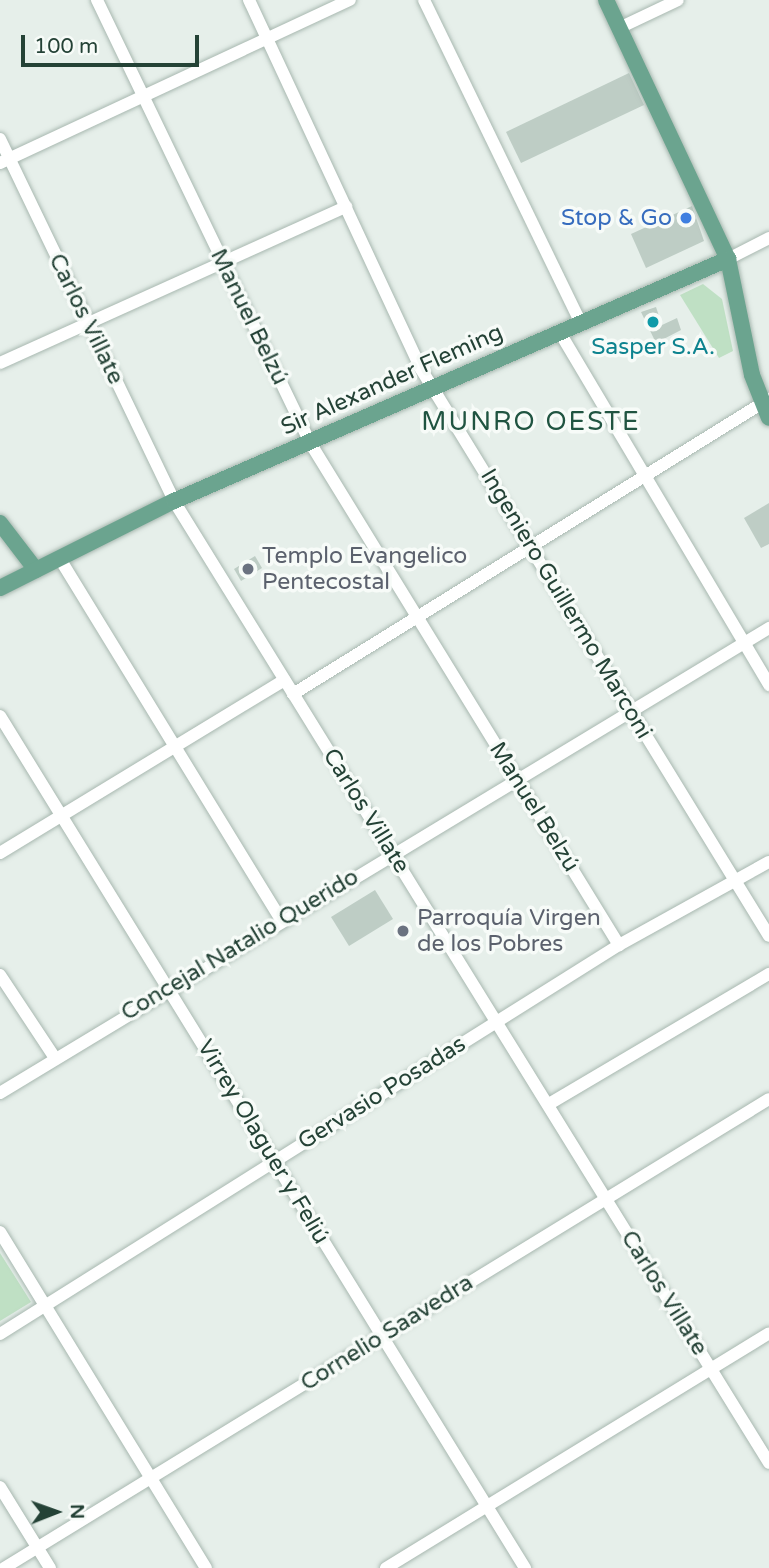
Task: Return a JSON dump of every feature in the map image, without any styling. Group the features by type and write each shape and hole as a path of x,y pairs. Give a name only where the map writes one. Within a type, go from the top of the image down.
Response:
{"main road":[{"path":"606,0 728,259 769,418"},
{"name":"Sir Alexander Fleming","path":"0,588 174,501 580,321 728,259"},
{"path":"0,523 36,570"}],"street":[{"name":"Manuel Belzú","path":"97,0 309,442 619,945"},
{"name":"Ingeniero Guillermo Marconi","path":"249,0 433,387 769,936"},
{"path":"5,161 350,0"},
{"path":"424,0 580,321"},
{"path":"619,28 678,0"},
{"name":"Carlos Villate","path":"0,139 5,161 174,501 769,1463"},
{"path":"0,363 346,207"},
{"name":"Sir Alexander Fleming","path":"728,259 769,238"},
{"path":"559,331 769,685"},
{"path":"293,694 765,400"},
{"path":"60,559 173,749 281,919"},
{"name":"Concejal Natalio Querido","path":"0,1093 281,919 519,783 769,628"},
{"path":"0,853 284,680"},
{"name":"Virrey Olaguer y Feliú","path":"0,716 170,987 525,1568"},
{"name":"Gervasio Posadas","path":"0,1334 619,945 769,862"},
{"path":"549,1104 769,974"},
{"path":"0,975 55,1058"},
{"name":"Cornelio Saavedra","path":"4,1568 769,1099"},
{"path":"0,1232 206,1568"},
{"path":"386,1568 769,1333"},
{"path":"0,1487 50,1568"}],"green space":[{"path":"703,284 722,299 733,351 719,358 680,295"},
{"path":"0,1253 31,1302 0,1321"}],"building":[{"path":"629,73 644,105 521,163 506,132"},
{"path":"692,206 704,241 646,268 631,234"},
{"name":"Sasper S.A.","path":"656,307 662,325 677,318 681,330 656,343 641,312"},
{"path":"769,503 769,544 761,548 744,518"},
{"name":"Templo Evangelico Pentecostal","path":"255,556 262,568 241,581 234,569"},
{"path":"375,890 393,919 349,946 331,917"}],"place":[{"name":"Stop & Go","path":"686,218"},
{"name":"Sasper S.A.","path":"653,322"},
{"name":"Templo Evangelico Pentecostal","path":"248,569"},
{"name":"Parroquía Virgen de los Pobres","path":"403,931"}],"district":[{"name":"MUNRO OESTE","path":"531,422"}]}
